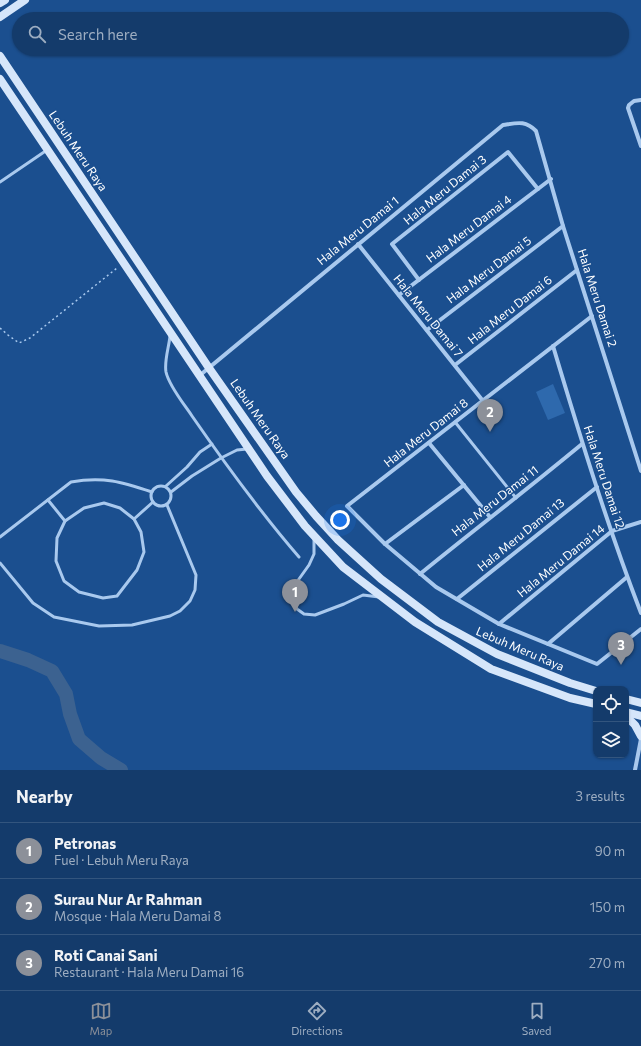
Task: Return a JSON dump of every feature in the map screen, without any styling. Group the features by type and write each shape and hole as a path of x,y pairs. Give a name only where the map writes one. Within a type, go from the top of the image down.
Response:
{"main road":[{"path":"0,3 5,0"},
{"path":"0,20 4,14 25,0"},
{"path":"0,52 6,65"},
{"name":"Lebuh Meru Raya","path":"0,56 209,368 296,492 338,540 381,579 438,622 497,654 570,683 593,689"},
{"name":"Lebuh Meru Raya","path":"0,79 199,376 272,482 305,526 344,567 415,622 491,669 570,698 593,703"},
{"path":"633,701 641,708"},
{"path":"629,713 641,716"},
{"path":"629,719 635,724 641,738"}],"street":[{"path":"641,100 634,101 628,105 640,138 641,146"},
{"name":"Hala Meru Damai 1","path":"199,376 503,125 527,123 536,131"},
{"name":"Hala Meru Damai 2","path":"536,131 551,179 563,226 641,471"},
{"name":"Hala Meru Damai 3","path":"419,280 392,244 508,152 538,189"},
{"name":"Hala Meru Damai 4","path":"399,295 551,179"},
{"name":"Hala Meru Damai 5","path":"427,330 563,226"},
{"name":"Hala Meru Damai 7","path":"358,244 483,401"},
{"name":"Hala Meru Damai 6","path":"455,365 577,270"},
{"name":"Hala Meru Damai 8","path":"386,544 348,506 592,316"},
{"name":"Hala Meru Damai 12","path":"553,346 582,444 627,577 641,613"},
{"path":"429,443 490,517"},
{"name":"Hala Meru Damai 11","path":"420,574 582,444"},
{"path":"464,485 386,544 436,587 499,624 597,664 641,629"},
{"name":"Hala Meru Damai 13","path":"457,600 597,487"},
{"name":"Hala Meru Damai 14","path":"499,624 612,531 641,522"},
{"path":"548,644 627,577"},
{"path":"635,770 641,738"}],"lane":[{"path":"0,181 48,149"},
{"path":"171,334 166,373 174,389 221,458 272,526 299,557"},
{"path":"456,422 516,498"},
{"path":"166,486 187,468 200,452 212,444"},
{"path":"171,492 192,476 221,458 237,450 249,449"},
{"path":"0,537 72,482 85,479 103,479 152,492"},
{"path":"161,485 166,486 171,492 172,497 167,506 161,506 153,502 151,499 152,492 156,487 161,485"},
{"path":"48,500 65,521"},
{"path":"134,519 153,502"},
{"path":"104,503 120,508 134,519 141,532 144,552 137,570 117,596 103,598 79,592 64,581 56,561 57,538 65,521 84,508 104,503"},
{"path":"0,563 33,603 54,617 99,626 132,625 170,616 180,611 190,601 195,590 196,575 167,506"},
{"path":"314,535 314,554 309,565 294,586 291,596 297,609 304,614 315,615 363,595 383,597"}],"path":[{"path":"0,328 19,342 30,338 114,269 124,264"}],"shaded area":[{"path":"553,384 565,413 548,420 536,392"}],"waterway":[{"path":"0,651 28,660 52,671 66,694 70,714 79,739 101,758 121,770"}],"place":[{"name":"Surau Nur Ar Rahman","path":"490,432"},
{"name":"Petronas","path":"295,612"},
{"name":"Roti Canai Sani","path":"621,665"}]}
